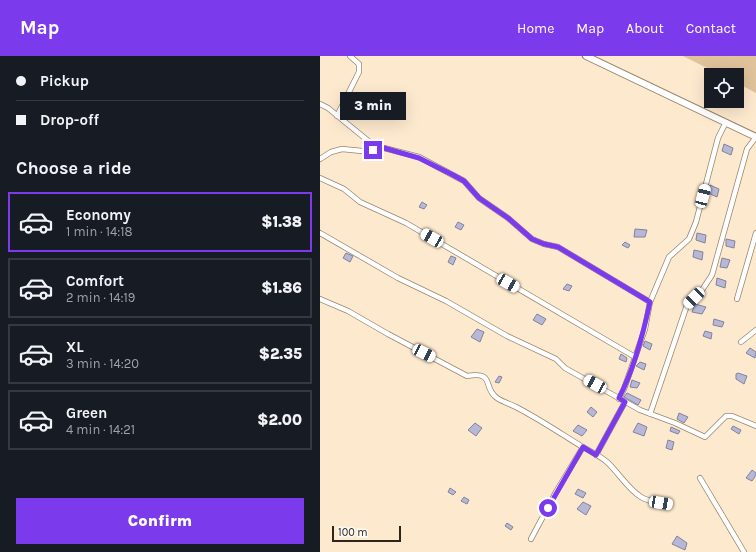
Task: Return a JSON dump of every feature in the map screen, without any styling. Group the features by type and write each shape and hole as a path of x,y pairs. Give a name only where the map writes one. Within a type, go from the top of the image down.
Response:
{"street":[{"path":"337,116 360,72 359,64 350,56"},
{"path":"586,56 756,137 747,149 730,216 712,275 702,290 687,305 650,414"},
{"path":"320,104 328,108 372,144 419,158 464,181 479,198 508,218 532,239 544,244 558,247 650,302"},
{"path":"619,398 624,389 635,357 644,329 650,302 669,257 689,239 696,222 718,138 726,122"},
{"path":"320,159 331,152 342,149 362,151 384,148"},
{"path":"320,178 344,190 360,202 406,224 635,357"},
{"path":"320,233 398,278 446,302 507,336 556,359 565,368 640,410 675,423 705,437 726,416 732,416 756,426"},
{"path":"737,300 756,233"},
{"path":"320,299 348,310 388,334 467,376 482,376 487,379 493,394 497,398 546,423 607,462 622,480 641,497 652,502 670,505"},
{"path":"741,342 756,330"},
{"path":"596,455 625,402"},
{"path":"531,539 556,492 583,447"},
{"path":"700,478 744,552"}],"shaded area":[{"path":"683,56 756,56 756,93 744,87 744,68 707,68"}],"building":[{"path":"724,144 733,148 731,155 722,151"},
{"path":"710,185 719,189 717,197 708,193"},
{"path":"422,202 427,205 424,209 419,207"},
{"path":"458,222 464,225 461,230 455,227"},
{"path":"635,229 647,230 645,237 634,237"},
{"path":"697,233 706,235 705,243 696,240"},
{"path":"726,239 735,241 734,248 726,246"},
{"path":"625,242 630,245 628,248 622,245"},
{"path":"694,250 703,252 702,260 693,257"},
{"path":"346,253 353,256 350,262 343,258"},
{"path":"451,256 456,258 453,265 448,262"},
{"path":"722,258 730,260 727,268 720,267"},
{"path":"717,278 726,281 725,288 716,285"},
{"path":"567,284 572,286 569,291 563,289"},
{"path":"695,304 706,307 702,314 692,312"},
{"path":"537,314 546,319 542,325 533,320"},
{"path":"714,319 724,322 722,327 713,325"},
{"path":"477,329 484,332 480,342 471,337"},
{"path":"705,331 712,333 711,339 703,336"},
{"path":"645,341 652,344 650,350 643,346"},
{"path":"750,348 756,352 755,358 746,353"},
{"path":"621,354 627,358 626,362 619,359"},
{"path":"640,362 646,364 644,370 636,366"},
{"path":"738,373 747,376 744,384 736,379 736,374"},
{"path":"499,376 502,377 499,383 495,382"},
{"path":"632,380 640,383 637,388 630,387"},
{"path":"627,393 641,400 638,405 624,397"},
{"path":"591,407 597,412 593,417 587,412"},
{"path":"679,413 688,417 684,423 677,419"},
{"path":"475,423 482,428 476,436 468,430"},
{"path":"638,423 647,427 644,436 633,432"},
{"path":"578,425 587,430 582,436 573,431"},
{"path":"733,426 741,430 739,434 731,429"},
{"path":"671,427 680,431 678,434 670,431"},
{"path":"668,440 674,442 672,450 666,448"},
{"path":"752,470 756,473 756,475 752,481 746,478"},
{"path":"450,488 456,492 453,495 448,492"},
{"path":"578,489 586,493 583,498 575,494"},
{"path":"464,497 469,500 467,504 461,501"},
{"path":"583,502 591,506 586,515 577,509"},
{"path":"507,523 513,527 511,530 505,526"},
{"path":"677,536 687,543 685,550 672,544"}],"route":[{"path":"373,150 384,148 419,158 464,181 479,198 508,218 532,239 544,244 558,247 650,302 644,329 624,389 619,398 625,402 596,455 583,447 548,508"}]}
